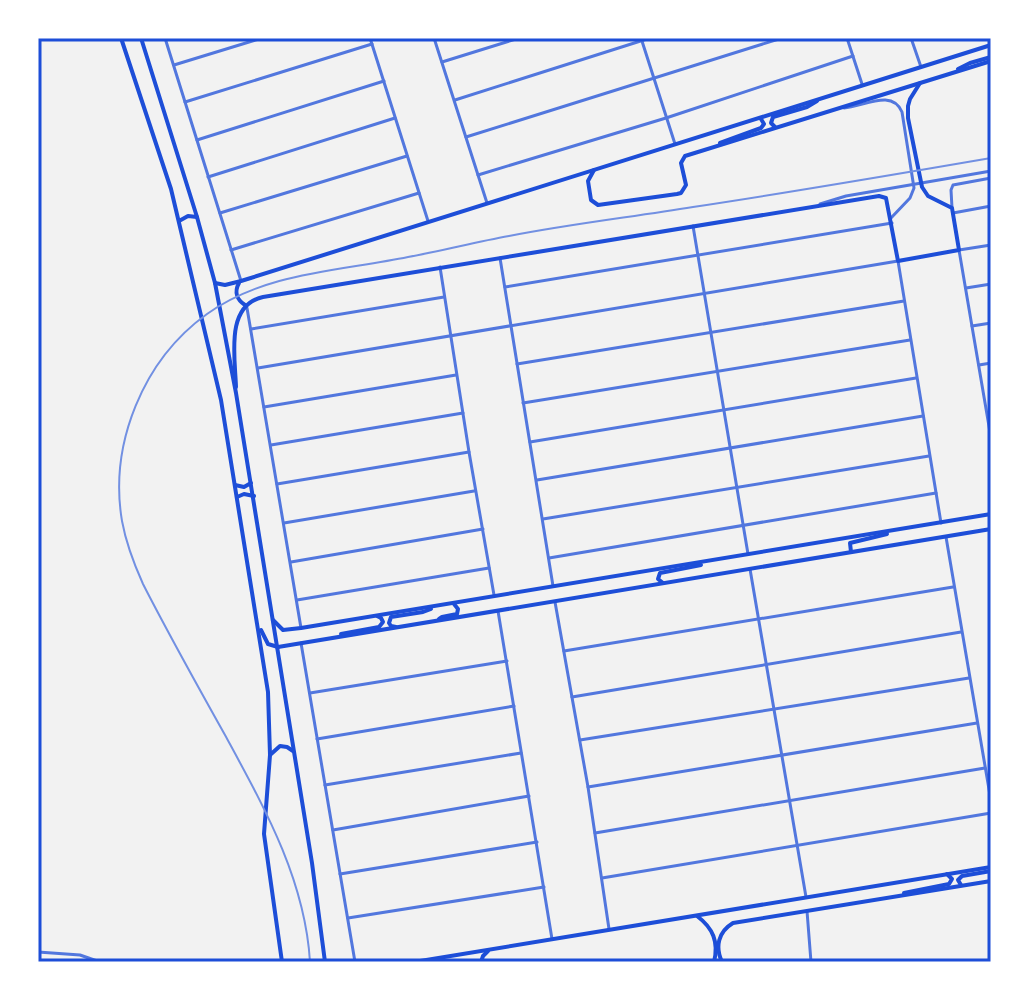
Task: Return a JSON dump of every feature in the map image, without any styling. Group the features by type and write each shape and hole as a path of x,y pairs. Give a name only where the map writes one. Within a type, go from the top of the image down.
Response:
{"main road":[{"path":"121,38 171,189 221,400 268,692 270,755 265,849 282,962"},
{"path":"141,38 215,283 252,482 325,962"},
{"path":"215,283 225,285 241,281 991,45"},
{"path":"594,170 588,181 591,200 598,205 681,193 686,185 681,163 683,159 991,59"},
{"path":"236,393 236,326 246,305 263,297 882,196 886,198 892,221 898,261 959,250 952,211 928,196 922,187 908,118 910,99 920,83"},
{"path":"776,128 771,123 773,117 807,107 822,98"},
{"path":"708,150 761,128 764,122 759,118"},
{"path":"179,221 188,216 197,217"},
{"path":"241,281 236,290 237,296 246,305"},
{"path":"235,485 244,487 252,482"},
{"path":"237,497 244,494 254,496"},
{"path":"273,620 283,630 301,628 991,514"},
{"path":"851,552 850,543 900,529"},
{"path":"258,624 268,644 278,647 991,529"},
{"path":"842,540 843,553"},
{"path":"664,583 658,579 660,573 718,559"},
{"path":"650,571 652,585"},
{"path":"437,621 457,614 458,607 453,603"},
{"path":"396,628 389,623 391,617 423,612 441,605"},
{"path":"328,639 379,627 382,620 377,616"},
{"path":"270,755 280,746 295,753"},
{"path":"414,962 991,869"},
{"path":"963,885 959,882 960,876 991,869"},
{"path":"894,897 910,890 949,884 952,879 946,874"},
{"path":"714,962 724,930 733,923 991,881"},
{"path":"696,916 711,929 722,962"},
{"path":"481,962 490,950"}],"street":[{"path":"165,38 241,281"},
{"path":"174,66 262,38"},
{"path":"370,38 429,222"},
{"path":"434,38 487,203"},
{"path":"442,62 519,38"},
{"path":"455,100 650,38"},
{"path":"466,137 782,38"},
{"path":"847,38 862,86"},
{"path":"911,38 921,67"},
{"path":"642,39 675,144"},
{"path":"185,102 372,44"},
{"path":"478,175 666,118 853,56"},
{"path":"196,140 384,81"},
{"path":"505,287 892,221 914,188 902,112 896,102 883,99 840,108"},
{"path":"208,177 395,118"},
{"path":"220,213 407,156"},
{"path":"817,206 835,198 991,171"},
{"path":"991,178 953,185 951,190 952,211 991,206"},
{"path":"231,250 419,193"},
{"path":"693,226 748,554"},
{"path":"991,245 959,250 988,402 991,438"},
{"path":"500,258 554,587"},
{"path":"258,368 898,261 941,523"},
{"path":"440,267 494,597"},
{"path":"966,288 991,284"},
{"path":"251,329 444,297"},
{"path":"517,364 904,301"},
{"path":"246,305 301,628"},
{"path":"972,326 991,323"},
{"path":"523,403 910,340"},
{"path":"979,365 991,363"},
{"path":"264,407 456,375"},
{"path":"530,442 916,378"},
{"path":"271,445 463,413"},
{"path":"537,480 923,416"},
{"path":"277,484 469,452"},
{"path":"543,519 929,456"},
{"path":"284,523 476,490"},
{"path":"549,558 936,493"},
{"path":"291,562 483,529"},
{"path":"946,537 991,801"},
{"path":"297,600 489,568"},
{"path":"750,569 806,897"},
{"path":"564,651 953,587"},
{"path":"555,602 588,787 609,930"},
{"path":"498,611 552,939"},
{"path":"572,697 961,632"},
{"path":"301,643 355,962"},
{"path":"310,693 507,661"},
{"path":"580,740 969,678"},
{"path":"317,739 514,706"},
{"path":"588,787 977,723"},
{"path":"325,785 521,753"},
{"path":"595,833 985,768"},
{"path":"333,830 529,796"},
{"path":"602,878 991,813"},
{"path":"340,874 537,842"},
{"path":"348,918 544,887"},
{"path":"807,911 811,962"},
{"path":"38,952 80,955 100,962"}],"railway":[{"path":"310,962 300,902 280,844 254,789 143,584 122,521 119,492 126,434 149,379 165,355 184,333 230,300 254,289 304,275 532,232 991,158"}]}
